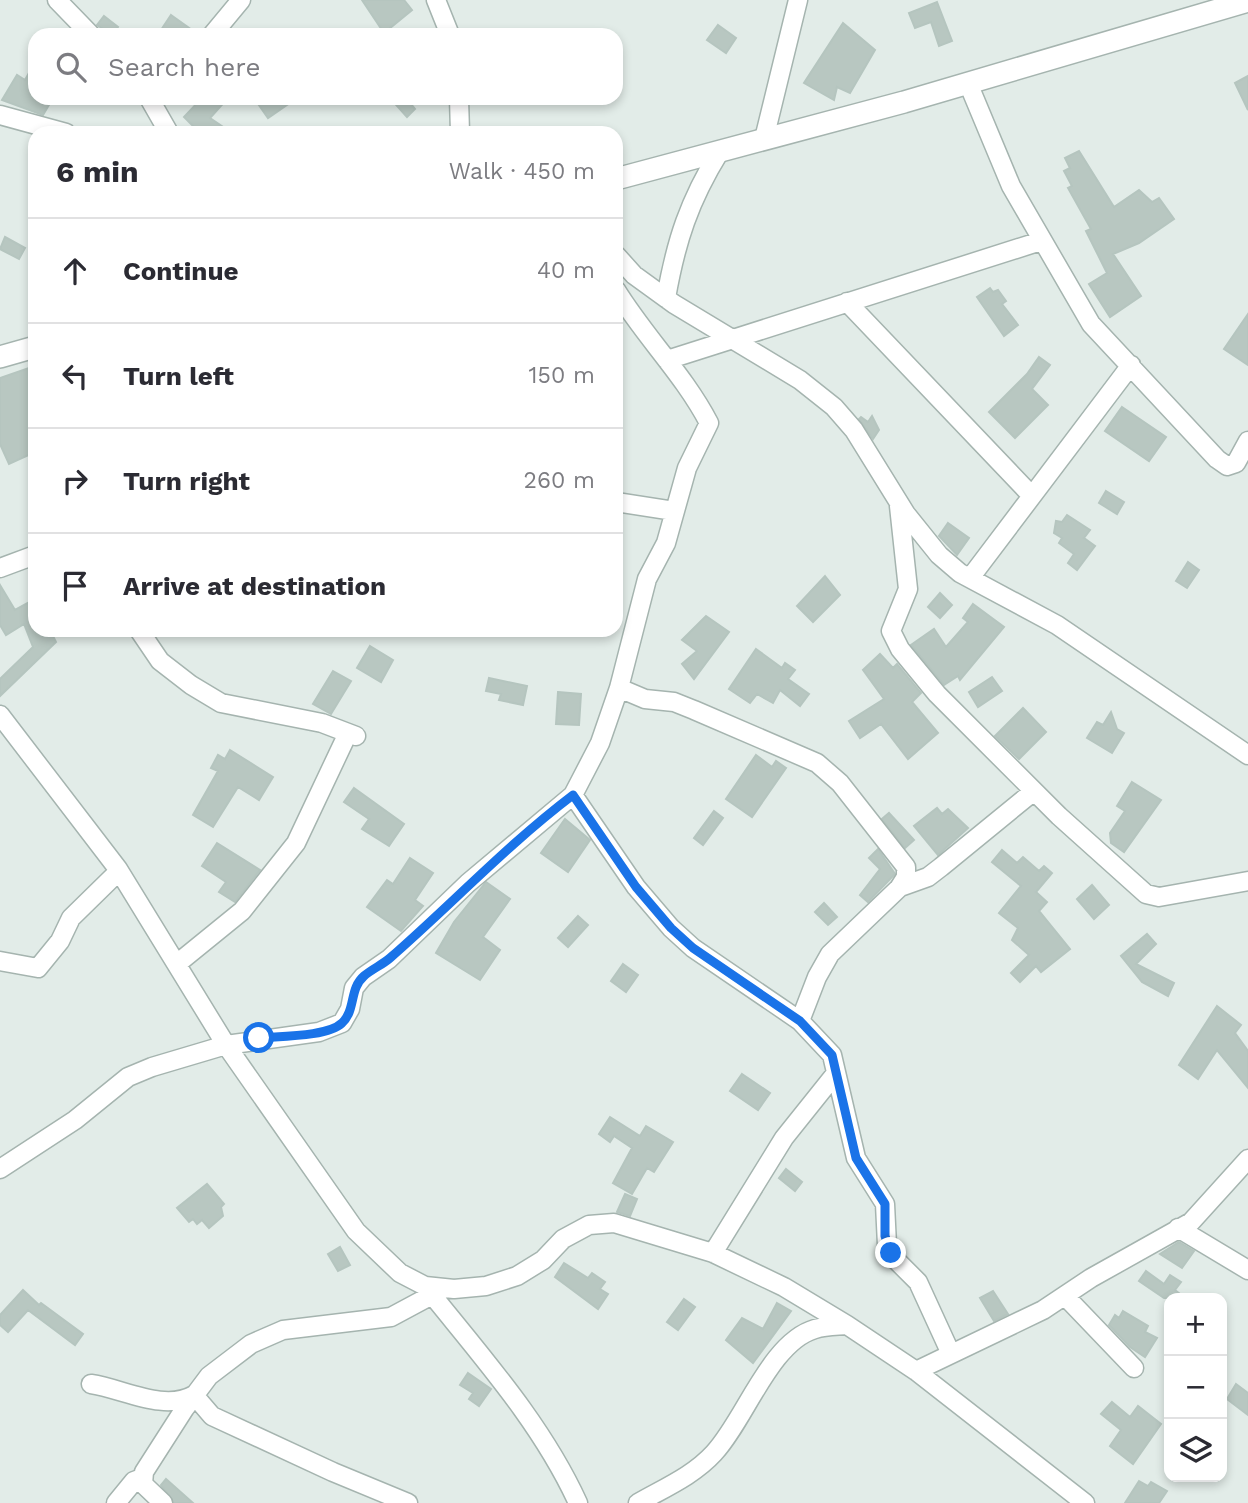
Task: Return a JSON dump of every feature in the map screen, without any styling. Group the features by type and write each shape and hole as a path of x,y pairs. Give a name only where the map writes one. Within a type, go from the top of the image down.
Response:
{"street":[{"path":"57,0 84,28"},
{"path":"218,28 241,0"},
{"path":"436,0 447,28"},
{"path":"764,139 798,0"},
{"path":"623,177 968,83 1200,6 1248,1"},
{"path":"968,83 1011,187 1091,324 1217,460 1227,466 1236,463 1248,441"},
{"path":"153,105 165,126"},
{"path":"459,105 460,126"},
{"path":"0,115 40,126"},
{"path":"666,298 681,227 696,192 720,151"},
{"path":"667,360 1041,242"},
{"path":"623,263 634,275 666,298 800,380 834,407 854,430 898,499 939,555 970,578 1057,625 1248,755"},
{"path":"0,1169 75,1120 128,1077 226,1045 319,1032 342,1023 350,1009 354,988 363,977 389,959 468,883 573,795 600,743 619,688 637,609 647,579 666,543 687,468 709,423 623,301"},
{"path":"847,302 1032,496"},
{"path":"0,357 28,349"},
{"path":"970,578 1130,365"},
{"path":"898,499 908,589 891,624 894,638 937,694 1034,791 1146,894 1159,897 1248,881"},
{"path":"623,503 674,511"},
{"path":"0,568 28,558"},
{"path":"144,637 160,661 220,703 322,723 352,735 307,824 284,860 242,911 178,963"},
{"path":"619,688 645,699 674,702 817,763 840,783 900,856 908,872 900,887 830,954 817,977 800,1021"},
{"path":"0,715 80,816 119,871 226,1045 356,1231 400,1273 428,1290 518,1399 566,1476 578,1503"},
{"path":"900,887 928,877 942,867 1034,791"},
{"path":"573,795 636,887 671,928 693,948 800,1021 832,1055 856,1158 885,1204 887,1245 896,1260 919,1282 951,1354"},
{"path":"0,961 38,968 60,941 71,918 119,871"},
{"path":"713,1253 784,1138 836,1073"},
{"path":"916,1371 1065,1296 1114,1264 1198,1216 1248,1159"},
{"path":"116,1503 134,1481 142,1478 194,1395 209,1376 250,1344 283,1330 391,1317 428,1290 472,1289 517,1276 543,1260 563,1239 589,1225 614,1223 713,1253 785,1287 916,1371 1086,1503"},
{"path":"1178,1228 1248,1270"},
{"path":"1065,1296 1134,1368"},
{"path":"638,1503 692,1473 713,1454 728,1437 775,1360 794,1342 813,1329 847,1325"},
{"path":"90,1384 134,1393 160,1403 184,1401 194,1395"},
{"path":"194,1395 212,1416 408,1503"},
{"path":"142,1478 143,1484 163,1503"}],"building":[{"path":"362,0 404,0 412,10 390,28 381,28"},
{"path":"937,2 952,41 939,46 931,22 915,28 909,13"},
{"path":"171,15 189,28 162,28"},
{"path":"104,16 118,27 102,28 97,25"},
{"path":"843,23 875,50 850,93 837,87 834,100 804,83"},
{"path":"718,25 736,38 726,53 707,40"},
{"path":"17,75 25,80 28,75 28,105 49,105 43,115 2,100"},
{"path":"1248,76 1248,110 1235,83"},
{"path":"195,105 222,105 210,118 222,126 193,126 184,117"},
{"path":"259,105 287,105 268,118"},
{"path":"396,105 412,105 415,109 407,117"},
{"path":"1079,151 1114,207 1139,190 1152,202 1159,198 1174,219 1139,243 1113,254 1141,296 1110,317 1089,284 1107,273 1086,231 1091,229 1068,188 1072,186 1064,171 1070,168 1065,158"},
{"path":"5,237 25,248 19,259 0,249"},
{"path":"990,288 993,292 998,290 1006,301 1002,304 1018,325 1004,336 977,297"},
{"path":"1248,314 1248,365 1224,349"},
{"path":"1039,357 1050,365 1032,389 1048,405 1015,438 989,412 1027,374"},
{"path":"28,368 28,455 9,464 0,444 0,378"},
{"path":"1122,407 1166,437 1149,461 1105,431"},
{"path":"872,416 879,430 873,439 859,419 861,417 868,422"},
{"path":"1106,491 1124,502 1117,514 1099,503"},
{"path":"1067,515 1090,530 1084,538 1095,546 1077,570 1068,563 1074,554 1059,543 1062,538 1054,533 1056,521 1062,522"},
{"path":"948,523 969,538 957,555 939,536"},
{"path":"1188,562 1199,570 1187,588 1176,581"},
{"path":"825,576 840,595 813,622 797,606"},
{"path":"0,585 15,610 28,603 28,634 24,624 6,635 0,625"},
{"path":"940,593 952,605 940,618 928,607"},
{"path":"973,604 1004,627 960,680 958,676 944,685 911,645 934,629 946,647 968,622 963,618"},
{"path":"706,616 729,632 694,679 682,664 697,651 682,640"},
{"path":"29,637 54,637 56,642 0,696 0,679 33,647"},
{"path":"370,646 393,660 381,682 357,668"},
{"path":"756,649 782,668 785,663 795,670 788,679 809,694 800,706 780,690 773,703 757,694 750,703 729,689"},
{"path":"880,654 893,668 897,664 921,693 912,702 938,733 908,759 881,724 860,738 849,721 884,699 863,670"},
{"path":"333,671 351,681 331,714 313,704"},
{"path":"992,677 1002,691 978,707 969,692"},
{"path":"489,678 527,686 523,705 499,700 501,694 486,691"},
{"path":"558,692 581,694 579,725 556,724"},
{"path":"1023,708 1046,732 1019,759 995,736"},
{"path":"1111,712 1117,729 1124,733 1112,753 1087,738 1097,722 1103,725"},
{"path":"230,750 273,777 259,800 238,787 213,827 193,815 218,771 211,768 218,755 225,759"},
{"path":"756,755 772,767 776,761 786,768 752,817 726,799"},
{"path":"1132,782 1161,800 1124,852 1111,843 1110,833 1125,811 1117,806"},
{"path":"354,788 404,824 389,846 362,829 369,819 344,802"},
{"path":"937,808 942,814 948,809 968,828 938,855 914,826"},
{"path":"714,811 723,818 703,845 694,838"},
{"path":"889,813 914,840 905,848 882,819"},
{"path":"565,819 590,840 568,872 541,853"},
{"path":"217,843 260,870 235,902 219,892 226,882 202,866"},
{"path":"878,849 895,874 868,902 860,895 880,869 869,858"},
{"path":"1002,850 1017,863 1023,857 1039,871 1044,866 1052,873 1036,892 1047,902 1039,911 1070,949 1041,972 1036,966 1020,982 1011,973 1029,955 1012,940 1018,928 999,913 1021,886 992,862"},
{"path":"410,858 433,873 415,900 423,906 401,931 367,907 387,880 393,884"},
{"path":"486,882 510,899 483,937 500,950 480,980 436,953 454,922"},
{"path":"1092,885 1109,905 1094,919 1077,899"},
{"path":"824,903 837,917 828,925 815,912"},
{"path":"578,916 588,925 568,947 558,938"},
{"path":"1147,934 1156,944 1136,964 1174,983 1168,996 1142,982 1121,956"},
{"path":"623,964 638,975 626,992 611,981"},
{"path":"1217,1006 1241,1025 1235,1033 1248,1051 1248,1088 1217,1050 1198,1079 1179,1065"},
{"path":"742,1074 770,1093 758,1110 730,1091"},
{"path":"610,1117 640,1136 646,1126 673,1142 654,1172 647,1168 632,1194 613,1183 632,1148 614,1136 610,1142 599,1134"},
{"path":"786,1169 802,1182 795,1191 779,1178"},
{"path":"207,1184 224,1204 221,1207 223,1216 209,1228 202,1220 197,1224 193,1219 189,1222 177,1208"},
{"path":"625,1194 637,1199 630,1216 617,1212"},
{"path":"1179,1242 1194,1251 1182,1268 1160,1254"},
{"path":"340,1247 350,1265 338,1271 328,1254"},
{"path":"564,1263 588,1278 592,1273 605,1282 600,1289 608,1294 598,1309 555,1277"},
{"path":"1146,1271 1164,1284 1170,1275 1181,1282 1175,1290 1179,1293 1164,1293 1164,1298 1139,1281"},
{"path":"23,1290 39,1305 41,1303 83,1334 75,1345 28,1310 8,1332 0,1325 0,1315"},
{"path":"993,1291 1008,1314 994,1321 980,1298"},
{"path":"684,1299 695,1307 678,1330 667,1322"},
{"path":"777,1303 791,1311 753,1363 726,1340 742,1318 763,1329"},
{"path":"1123,1311 1148,1326 1145,1332 1157,1338 1145,1357 1130,1347 1109,1325 1115,1315 1119,1318"},
{"path":"468,1373 491,1389 479,1406 469,1399 473,1393 460,1385"},
{"path":"1236,1384 1248,1393 1248,1415 1227,1399"},
{"path":"1112,1402 1130,1417 1138,1406 1161,1424 1133,1464 1110,1446 1121,1430 1101,1414"},
{"path":"166,1479 193,1503 174,1503 161,1485"},
{"path":"1139,1481 1148,1486 1151,1482 1167,1491 1159,1503 1125,1503"}],"route":[{"path":"259,1038 319,1032 342,1023 350,1009 354,988 363,977 389,959 468,883 573,795 579,808 636,887 671,928 693,948 800,1021 832,1055 856,1158 885,1204 885,1236 891,1253"}]}
